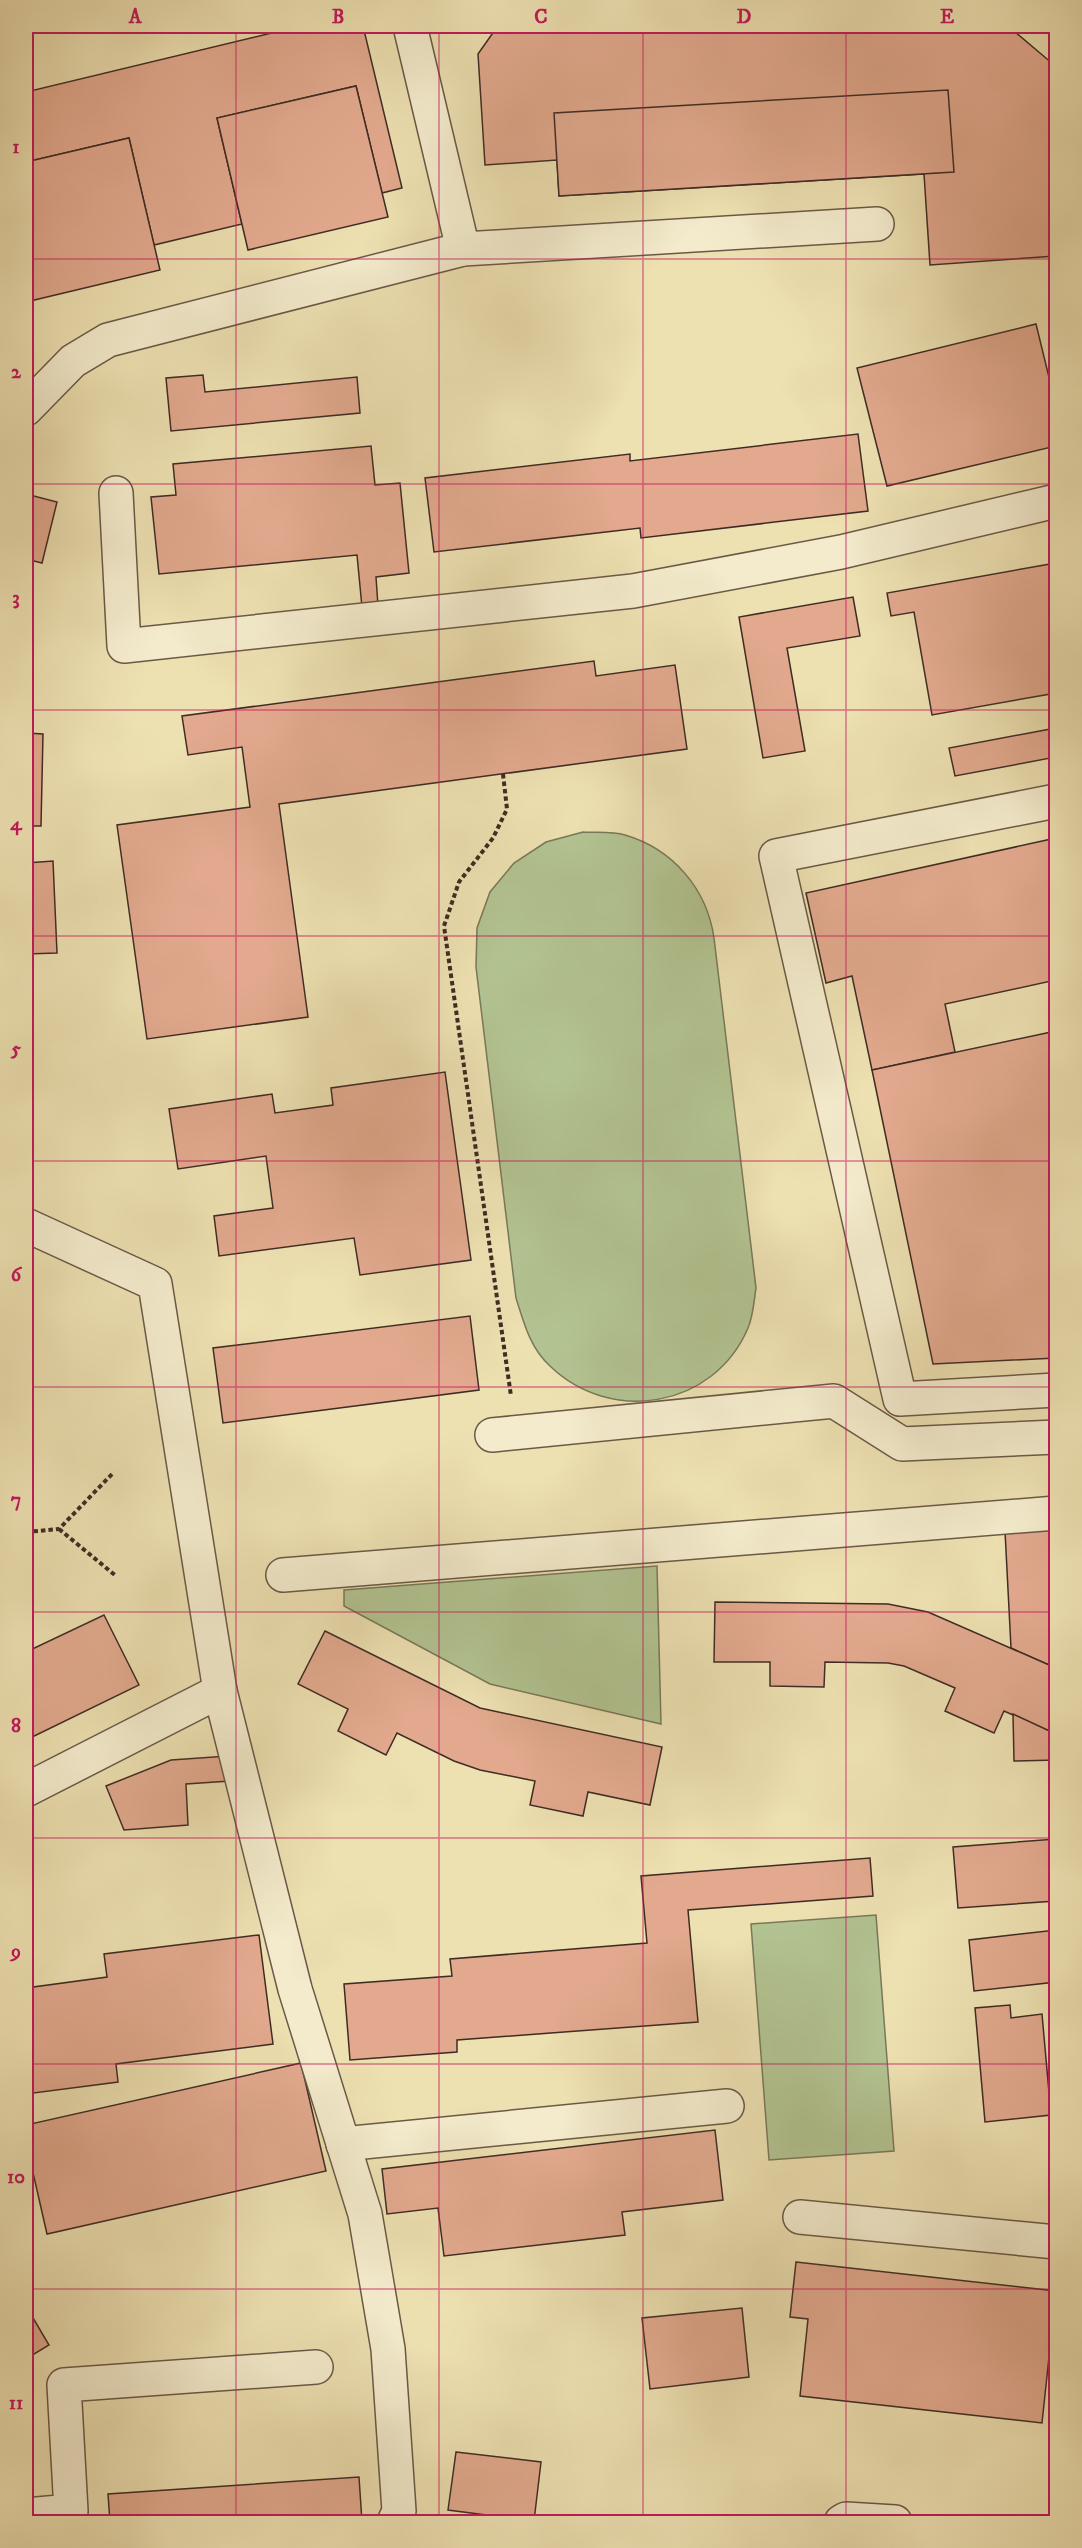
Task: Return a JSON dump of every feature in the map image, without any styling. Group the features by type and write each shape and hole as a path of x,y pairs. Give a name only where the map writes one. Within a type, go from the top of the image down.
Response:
{"lane":[{"path":"410,26 463,249"},
{"path":"26,409 73,361 108,340 463,249 877,224"},
{"path":"116,493 124,646 633,591 841,552 1056,501"},
{"path":"1056,801 776,856 900,1399 1056,1390"},
{"path":"26,1225 155,1284 220,1691 295,1989 365,2214 388,2349 399,2511 394,2523"},
{"path":"504,1434 834,1401 902,1444 1056,1437"},
{"path":"283,1575 1056,1513"},
{"path":"26,1790 220,1691"},
{"path":"343,2144 727,2106"},
{"path":"800,2217 1056,2242"},
{"path":"26,2515 71,2511 63,2385 316,2367"},
{"path":"841,2523 846,2519 895,2523"}],"path":[{"path":"503,774 507,809 493,838 459,882 444,926 504,1434"},
{"path":"26,1532 59,1529 112,1473"},
{"path":"59,1529 116,1576"}],"green space":[{"path":"583,832 625,835 642,841 672,861 685,873 704,903 714,938 756,1288 750,1324 732,1355 711,1376 686,1391 659,1399 630,1401 602,1396 575,1385 550,1366 537,1351 528,1335 516,1298 476,967 477,928 490,892 514,863 546,842"},
{"path":"657,1566 661,1724 490,1684 344,1606 344,1590"},
{"path":"876,1915 894,2151 769,2160 751,1924"}],"building":[{"path":"301,26 363,26 402,188 382,193 356,86 217,118 242,224 154,245 129,138 26,162 26,92"},
{"path":"1008,26 1053,64 1056,108 1056,256 930,265 924,174 559,196 557,160 485,165 478,54 497,27"},
{"path":"356,86 388,217 248,250 217,118"},
{"path":"948,90 954,172 559,196 554,113"},
{"path":"129,138 160,270 26,302 26,162"},
{"path":"1036,324 1056,406 1056,446 887,486 857,368"},
{"path":"203,375 205,392 357,377 360,413 171,431 166,378"},
{"path":"858,434 868,511 641,538 640,528 434,552 425,478 630,454 630,461"},
{"path":"371,446 375,485 400,483 409,573 376,577 378,606 362,607 357,555 159,574 151,497 176,495 173,464"},
{"path":"26,494 57,502 42,563 26,559"},
{"path":"1056,563 1056,693 932,715 914,612 891,616 887,593"},
{"path":"853,597 860,636 787,648 805,751 763,758 739,617"},
{"path":"594,661 596,676 675,665 687,749 279,804 308,1017 147,1039 117,825 250,807 242,747 188,755 182,716"},
{"path":"26,662 29,662 32,719 26,719"},
{"path":"1056,728 1056,757 955,776 949,748"},
{"path":"26,733 43,734 41,826 26,826"},
{"path":"1056,838 1056,980 945,1004 955,1052 872,1070 852,976 826,983 806,893"},
{"path":"53,861 57,953 26,954 26,863"},
{"path":"1056,1031 1056,1358 933,1364 872,1070"},
{"path":"445,1072 471,1260 360,1275 354,1238 219,1256 214,1216 273,1208 266,1156 178,1169 169,1109 272,1094 275,1113 333,1105 331,1088"},
{"path":"470,1316 479,1390 223,1423 213,1348"},
{"path":"1056,1529 1056,1668 1011,1648 1005,1531"},
{"path":"715,1602 888,1604 928,1612 1056,1668 1056,1734 1004,1711 994,1733 945,1711 955,1688 904,1666 888,1663 825,1662 824,1687 770,1686 770,1662 714,1662"},
{"path":"104,1615 139,1685 26,1740 26,1652"},
{"path":"325,1631 480,1708 662,1747 650,1805 588,1792 583,1816 530,1805 535,1781 480,1770 454,1761 397,1733 386,1755 338,1731 348,1709 298,1684"},
{"path":"1013,1714 1056,1734 1056,1760 1014,1761"},
{"path":"228,1756 230,1781 186,1784 188,1825 124,1830 106,1786 171,1760"},
{"path":"1056,1839 1056,1901 958,1908 953,1847"},
{"path":"870,1858 873,1896 688,1910 698,2022 457,2040 457,2052 350,2060 344,1984 452,1976 450,1959 647,1943 641,1876"},
{"path":"1056,1930 1056,1982 974,1991 969,1940"},
{"path":"259,1935 273,2044 116,2064 118,2082 26,2094 26,1988 107,1977 104,1954"},
{"path":"1010,2005 1011,2018 1042,2014 1051,2115 985,2122 975,2008"},
{"path":"301,2063 326,2171 47,2234 26,2142 26,2125"},
{"path":"715,2130 723,2200 622,2212 625,2235 444,2256 438,2208 387,2214 382,2169"},
{"path":"796,2262 1056,2291 1042,2423 800,2396 808,2319 790,2317"},
{"path":"26,2306 49,2345 26,2359"},
{"path":"742,2308 749,2377 650,2389 642,2318"},
{"path":"456,2452 541,2462 534,2521 448,2510"},
{"path":"359,2477 362,2522 110,2522 108,2494"}]}
